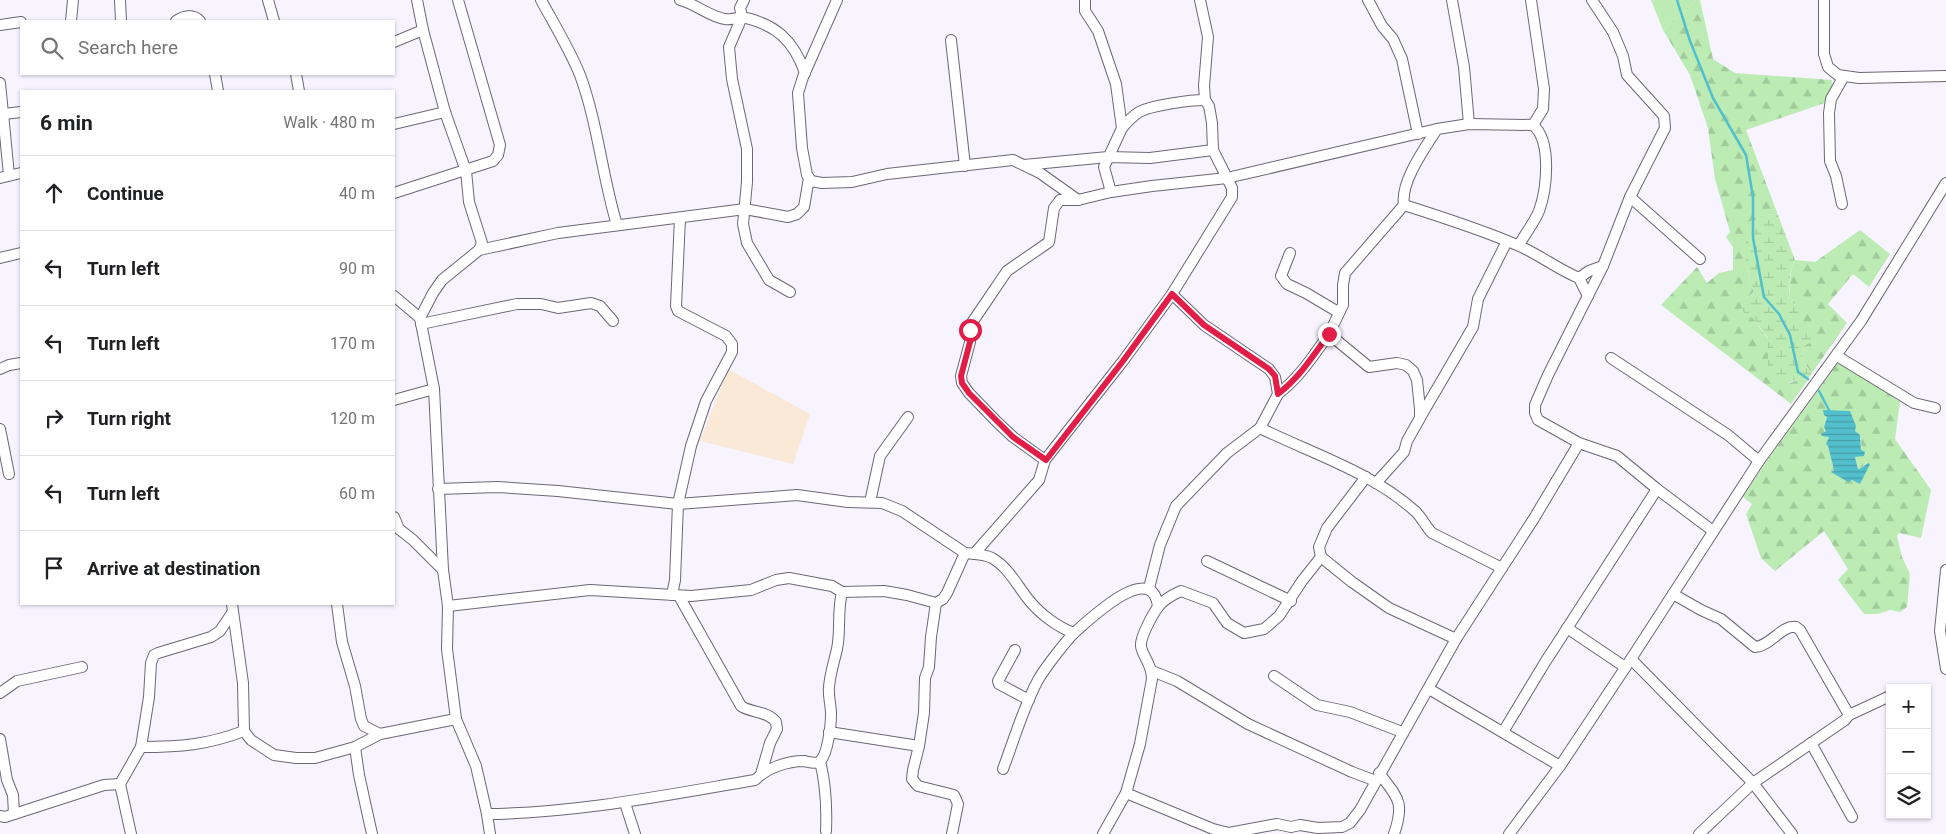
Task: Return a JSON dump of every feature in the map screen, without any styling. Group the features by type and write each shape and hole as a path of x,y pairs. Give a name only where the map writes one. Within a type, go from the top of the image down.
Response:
{"street":[{"path":"71,20 73,0"},
{"path":"120,0 121,20"},
{"path":"268,0 274,20"},
{"path":"417,0 445,112 466,171 469,202 482,243 479,250"},
{"path":"395,193 466,171 493,161 498,155 500,145 458,0"},
{"path":"540,0 572,57 580,76 596,134 617,225"},
{"path":"680,0 693,4 713,16 727,20 742,17 761,22 784,36 799,57 805,73"},
{"path":"744,0 740,8 742,17 728,47 732,79 747,149 743,224 748,243 769,280 790,292"},
{"path":"421,321 433,293 442,280 479,250 558,233 745,209 788,217 797,214 804,207 809,178 802,148 798,93 837,0"},
{"path":"1085,0 1085,11 1098,31 1116,84 1122,128"},
{"path":"448,606 590,590 676,596 751,590 776,580 789,578 832,586 842,592 884,591 936,603 943,599 970,553 1039,480 1046,460 1172,294 1232,196 1232,188 1228,178 1213,150 1212,122 1209,106 1205,100 1204,86 1208,37 1200,0"},
{"path":"1368,0 1382,26 1393,39 1402,59 1418,134"},
{"path":"1452,0 1464,67 1469,124"},
{"path":"1530,0 1544,89 1543,109 1533,125"},
{"path":"1592,0 1613,32 1623,56 1627,75 1664,116 1664,128 1630,197 1603,266 1548,375 1535,405 1535,413 1538,420 1579,443 1616,456 1657,490 1712,531"},
{"path":"1824,0 1824,54 1828,67 1838,75 1859,78 1946,76"},
{"path":"179,20 189,16 199,20"},
{"path":"0,25 20,22"},
{"path":"395,42 423,30"},
{"path":"951,40 965,166"},
{"path":"215,75 218,90"},
{"path":"299,75 299,90"},
{"path":"1842,204 1836,176 1830,161 1830,112 1831,99 1844,76"},
{"path":"0,83 4,114 5,176 20,173"},
{"path":"1111,192 1104,167 1122,128 1129,120 1140,111 1189,100 1205,100"},
{"path":"4,114 20,112"},
{"path":"395,124 445,112"},
{"path":"1046,460 1013,437 997,422 969,393 962,383 961,376 970,342 971,324 1007,271 1049,242 1054,208 1060,200 1078,200 1111,192 1228,178 1437,129 1469,124 1533,125 1539,130 1544,145 1545,186 1539,211 1519,246"},
{"path":"1404,205 1402,197 1411,173 1437,129"},
{"path":"1023,165 1108,157 1150,158 1213,150"},
{"path":"809,178 815,182 852,182 887,174 1013,160 1040,173 1078,200"},
{"path":"1509,834 1560,766 1759,461 1862,321 1946,183"},
{"path":"1630,197 1700,258"},
{"path":"1404,205 1473,227 1519,246 1568,274 1579,278 1588,296"},
{"path":"1149,588 1160,545 1176,506 1227,453 1260,428 1278,394 1292,383 1305,368 1329,334 1343,305 1342,284 1345,274 1404,205"},
{"path":"680,218 676,306 678,311 726,336 732,344 732,352 706,401 691,446 678,504 676,596 741,706 747,710 768,716 776,722 777,729 770,743 761,774"},
{"path":"1376,482 1404,452 1407,441 1473,327 1478,299 1507,241"},
{"path":"0,258 20,253"},
{"path":"1290,253 1281,276 1283,280 1338,312"},
{"path":"1579,278 1589,271 1603,266"},
{"path":"1172,294 1204,325 1269,369 1275,376 1278,394"},
{"path":"396,301 408,306 421,321 434,389 443,570 448,606 447,649 456,719 476,766 490,834"},
{"path":"421,321 517,304 541,304 558,308 591,303 600,306 614,321"},
{"path":"1329,334 1368,367 1397,363 1406,365 1413,371 1417,380 1420,418"},
{"path":"1837,356 1914,403 1935,408"},
{"path":"1611,358 1728,435 1759,461"},
{"path":"0,369 20,363"},
{"path":"395,400 434,389"},
{"path":"870,502 880,456 908,417"},
{"path":"1260,428 1376,482 1417,513 1423,524 1432,533 1502,568"},
{"path":"0,429 9,474"},
{"path":"1126,793 1214,830 1229,834 1277,824 1291,827 1300,825 1318,828 1342,827 1350,823 1429,689 1456,639 1579,443"},
{"path":"1366,477 1327,528 1318,547 1321,557 1389,608 1456,639"},
{"path":"438,488 498,486 678,504 797,495 848,502 882,503 902,512 970,553 994,560 1006,570 1030,602 1061,629 1074,633"},
{"path":"1503,732 1567,628 1657,490"},
{"path":"395,519 399,529 443,570"},
{"path":"1103,834 1126,793 1140,744 1151,690 1152,671 1140,644 1158,607 1171,596 1181,591 1213,603 1227,623 1244,633 1264,629 1290,601 1302,581 1321,557"},
{"path":"1207,561 1290,601"},
{"path":"1946,570 1944,611 1940,631 1946,669"},
{"path":"1002,769 1039,679 1074,633 1111,603 1131,590 1142,587 1149,588 1155,594 1158,607"},
{"path":"487,814 579,809 625,803 754,780 761,774 784,764 805,761 815,763 820,761 824,756 829,732 831,714 828,688 837,650 839,633 838,606 842,592"},
{"path":"1673,594 1701,610 1721,618 1755,647 1767,644 1788,628 1796,627 1800,630 1849,715"},
{"path":"936,603 925,678 924,713 912,779 918,786 954,795 958,804 952,834"},
{"path":"337,605 342,642 355,686 361,719 364,726 380,734"},
{"path":"232,608 243,683 244,731 251,740 274,755 316,758 355,747 380,734 456,719"},
{"path":"131,834 120,784 141,747 149,697 151,663 154,656 211,637 220,631 232,608"},
{"path":"1567,628 1628,663 1753,783 1792,834"},
{"path":"1015,650 998,681 999,684 1029,700"},
{"path":"0,693 17,681 82,667"},
{"path":"1152,671 1178,681 1248,724 1352,772 1378,777 1398,798 1400,804 1398,822 1394,834"},
{"path":"1274,676 1317,705 1350,712 1402,732"},
{"path":"1429,689 1560,766"},
{"path":"1699,834 1753,783 1845,720 1849,715 1886,698"},
{"path":"141,747 180,747 206,744 244,731"},
{"path":"829,732 919,746"},
{"path":"0,739 7,780 13,795 5,818"},
{"path":"1811,743 1852,817"},
{"path":"355,747 372,834"},
{"path":"820,761 827,808 826,831"},
{"path":"5,818 104,785 120,784"},
{"path":"625,803 634,834"}],"shaded area":[{"path":"728,369 810,414 793,464 700,441"}],"green space":[{"path":"1651,0 1696,0 1663,30"},
{"path":"1696,0 1700,0 1713,59 1735,73 1832,80 1833,100 1746,130 1778,215 1765,214 1746,239 1746,265 1754,292 1745,299 1753,318 1768,339 1768,371 1790,383 1799,379 1808,380 1791,404 1661,305 1697,267 1707,283 1719,273 1733,270 1733,247 1726,237 1730,232 1715,179 1708,128 1690,75 1663,30"},
{"path":"1765,214 1778,215 1795,260 1790,275 1788,301 1797,305 1801,322 1814,334 1812,341 1804,346 1802,360 1812,373 1808,380 1799,379 1780,385 1773,380 1768,371 1768,338 1753,318 1745,315 1741,306 1745,299 1754,292 1746,265 1746,239 1753,221"},
{"path":"1860,230 1890,254 1869,287 1853,274 1828,304 1847,323 1812,373 1802,360 1804,346 1812,341 1799,320 1797,305 1788,301 1793,265 1795,260 1815,262"},
{"path":"1840,360 1900,402 1895,439 1931,490 1921,538 1899,533 1897,536 1902,557 1910,574 1907,607 1900,612 1890,610 1878,614 1864,614 1838,580 1848,569 1824,531 1775,571 1761,558 1746,514 1752,504 1743,497","holes":["1850,412 1855,431 1860,435 1861,451 1855,457 1858,469 1867,463 1857,481 1850,480 1831,471 1834,470 1828,446 1829,437 1823,434 1826,430 1824,427 1827,416"]}],"water":[{"path":"1823,410 1850,411 1856,426 1855,431 1860,435 1861,450 1865,452 1864,456 1855,457 1858,469 1868,463 1870,464 1860,484 1852,480 1848,482 1831,472 1834,470 1826,444 1829,437 1822,436 1821,434 1826,431 1824,427 1827,417 1824,415"}],"waterway":[{"path":"1677,0 1690,41 1713,98 1746,155 1753,197 1753,238 1764,297 1779,314 1790,335 1798,372 1808,379"},
{"path":"1819,391 1830,412"}],"route":[{"path":"970,330 970,342 961,376 962,383 969,393 1013,437 1046,460 1172,294 1204,325 1269,369 1275,376 1278,394 1292,383 1305,368 1329,334"}]}
